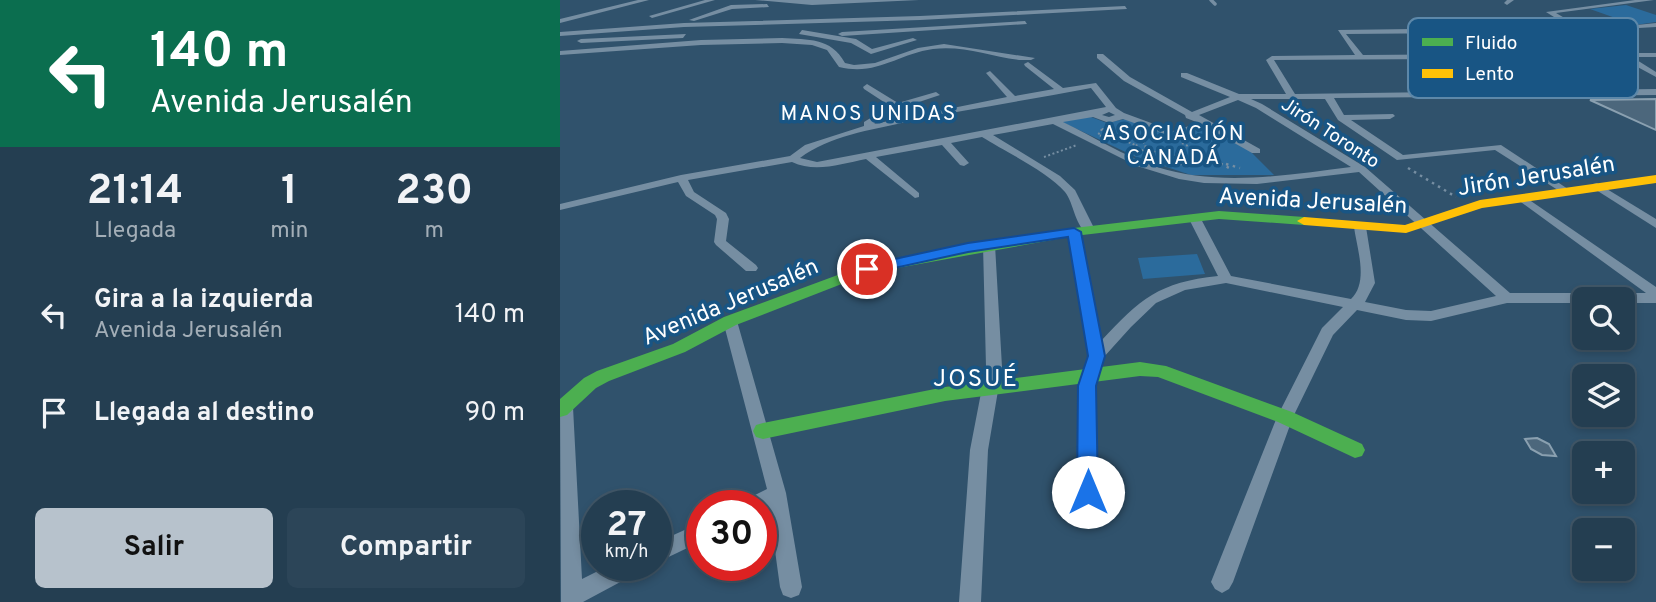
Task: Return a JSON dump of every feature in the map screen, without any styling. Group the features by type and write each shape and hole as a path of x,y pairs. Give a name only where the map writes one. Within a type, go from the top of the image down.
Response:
{"street":[{"path":"560,21 567,14 646,0"},
{"path":"672,24 649,16 712,0"},
{"path":"758,0 812,3"},
{"path":"688,23 700,15 731,7 916,0"},
{"path":"1041,0 1044,11"},
{"path":"1558,18 1549,12 1651,0"},
{"path":"854,18 865,1"},
{"path":"1568,1 1587,7"},
{"path":"616,4 637,13"},
{"path":"560,34 688,23 1125,8"},
{"path":"913,40 877,52 864,50 842,34 973,24 1025,23"},
{"path":"1638,26 1656,25"},
{"path":"560,43 777,31 853,41"},
{"path":"1361,57 1341,32 1408,31"},
{"path":"560,53 785,39 833,49 842,65 848,67 877,66 924,48 942,46 1029,61 1061,91"},
{"path":"1638,55 1656,55"},
{"path":"1100,56 1127,79 1256,151"},
{"path":"1291,95 1270,60 1272,58 1408,57"},
{"path":"1638,65 1656,75"},
{"path":"990,73 1014,100"},
{"name":"Jirón Toronto","path":"1184,75 1259,106 1360,169 1507,298"},
{"path":"856,129 1093,85 1117,112 1177,138 1205,124"},
{"path":"867,87 897,106"},
{"path":"1638,92 1656,92"},
{"path":"1189,116 1239,97 1408,94"},
{"path":"793,159 801,150 856,129 897,106 936,95"},
{"path":"1327,95 1341,118 1401,158 1497,146 1564,191"},
{"path":"560,207 681,178 793,159 804,164 817,165 1052,120 1117,112"},
{"path":"1341,118 1390,116"},
{"path":"1052,120 1152,169 1190,178 1246,182 1360,169"},
{"path":"984,134 1056,178 1071,192 1081,231 1097,356"},
{"path":"945,142 964,163"},
{"path":"867,155 915,195"},
{"path":"681,178 690,194 720,213 723,219 720,242 751,268"},
{"name":"Jirón Jerusalén","path":"1428,226 1445,214 1471,206 1656,179"},
{"path":"1598,186 1656,224"},
{"path":"1522,198 1656,296"},
{"name":"Avenida Jerusalén","path":"563,409 597,380 679,348 730,321 867,269 989,245 1219,215 1360,227 1406,229 1428,226"},
{"path":"1195,219 1226,279"},
{"path":"1222,582 1285,417 1327,332 1351,305 1363,296 1368,283 1360,227"},
{"path":"970,602 979,450 994,366 989,245"},
{"path":"1088,492 1087,386 1097,356 1158,294 1178,285 1226,279 1406,316 1431,316 1507,298 1656,296"},
{"path":"730,321 776,490"},
{"path":"762,431 888,408 945,394 1119,370 1160,371 1285,417 1355,450"},
{"path":"563,409 573,598 603,581"},
{"path":"777,493 791,587"}],"lane":[{"path":"1211,0 1215,4"}],"path":[{"path":"1112,135 1137,148 1145,148 1181,164 1188,160 1185,156"},
{"path":"1177,138 1238,174"},
{"path":"1028,163 1093,140"},
{"path":"1135,145 1145,143 1148,147 1145,148"},
{"path":"1170,158 1185,156 1194,150"},
{"path":"1401,158 1401,163 1471,206"}],"shaded area":[{"path":"1626,5 1656,15 1656,22 1638,25 1638,18 1615,18 1590,9"},
{"path":"1091,117 1107,123 1125,119 1178,136 1204,126 1250,151 1274,175 1191,175 1136,157 1060,121"},
{"path":"1197,254 1205,274 1143,279 1138,258"}],"building":[{"path":"1656,99 1656,130 1590,100"},
{"path":"1537,438 1549,444 1556,456 1542,455 1531,449 1525,439"}],"traffic: fast":[{"path":"560,410 590,383 603,376 679,348 730,321 867,269 1074,232 1219,215 1304,221"},
{"path":"763,431 945,394 1140,369 1160,371 1285,417 1355,450"}],"traffic: slow":[{"path":"1304,221 1406,229 1480,204 1656,179"}],"district":[{"name":"MANOS UNIDAS","path":"869,113"},
{"name":"ASOCIACIÓN CANADÁ","path":"1174,145"},
{"name":"JOSUÉ","path":"976,378"}],"route":[{"path":"867,269 968,247 1074,232 1097,356 1087,386 1088,492"}]}
